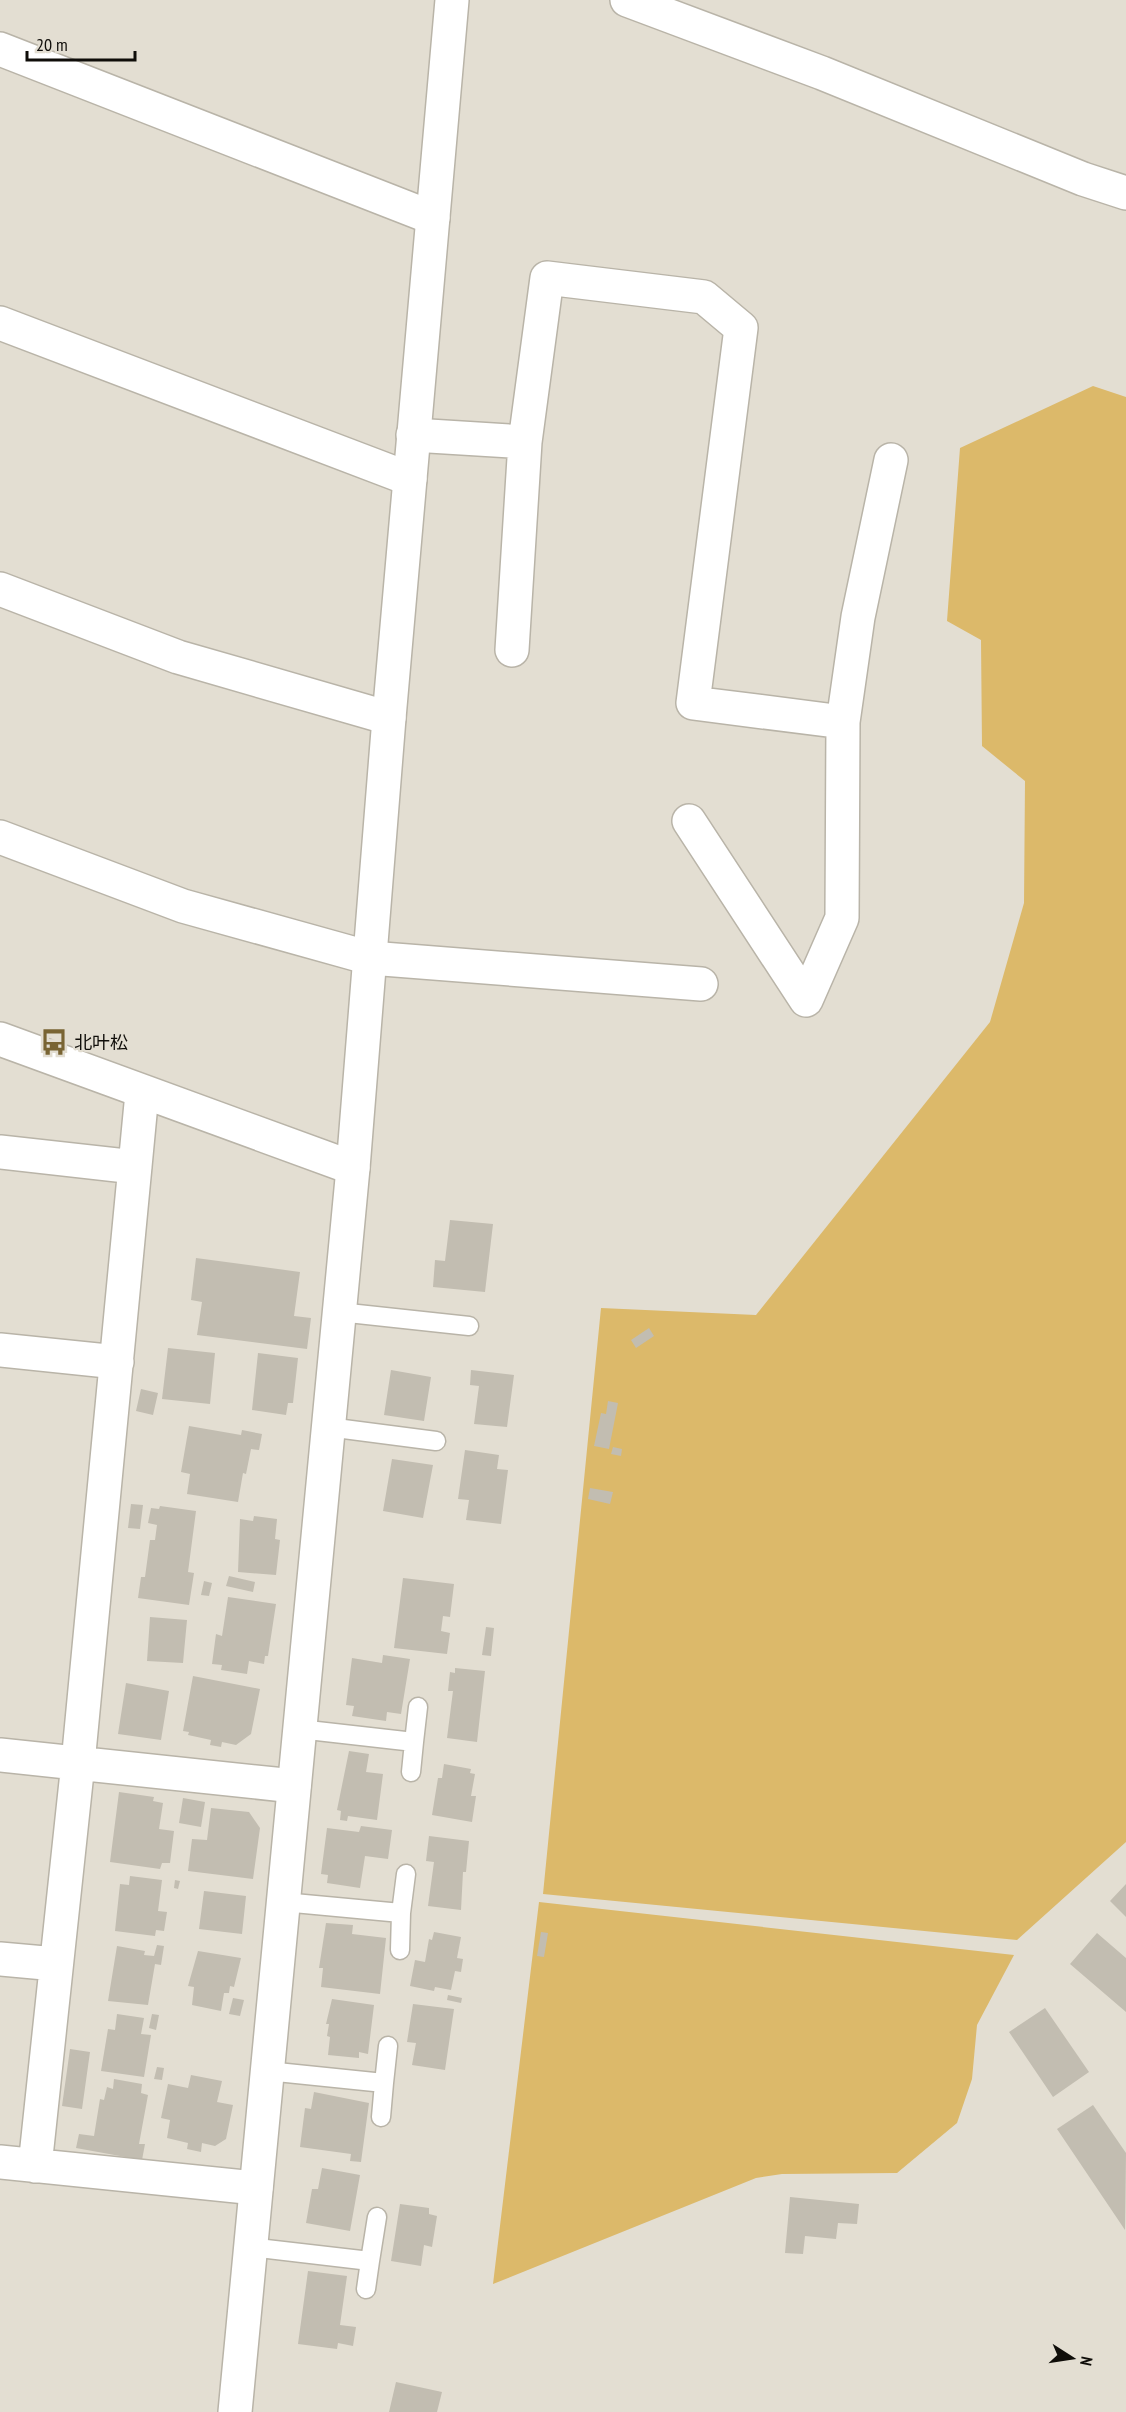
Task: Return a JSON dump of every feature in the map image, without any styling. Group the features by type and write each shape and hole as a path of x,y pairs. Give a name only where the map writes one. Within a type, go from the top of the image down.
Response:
{"street":[{"path":"235,2412 353,1168 389,718 452,0"},
{"path":"627,0 822,73 1072,174 1126,193"},
{"path":"0,49 433,218"},
{"path":"512,650 525,442 546,278 704,297 741,328 693,703 843,722"},
{"path":"0,323 410,479"},
{"path":"413,435 525,442"},
{"path":"689,821 806,1000 842,918 843,722 858,617 891,460"},
{"path":"0,589 178,657 389,718"},
{"path":"0,837 183,906 370,958 701,984"},
{"path":"0,1039 142,1093 353,1168"},
{"path":"35,2166 78,1762 142,1093"},
{"path":"0,1152 135,1167"},
{"path":"0,1350 117,1362"},
{"path":"0,1755 294,1786"},
{"path":"0,1959 56,1964"},
{"path":"0,2163 256,2188"}],"lane":[{"path":"339,1312 469,1326"},
{"path":"328,1427 436,1441"},
{"path":"411,1772 418,1707"},
{"path":"299,1729 414,1742"},
{"path":"400,1950 401,1913 406,1874"},
{"path":"283,1902 401,1913"},
{"path":"381,2116 388,2046"},
{"path":"267,2071 384,2083"},
{"path":"366,2289 377,2217"},
{"path":"250,2247 370,2260"}],"shaded area":[{"path":"1093,386 1126,397 1126,1842 1017,1940 543,1894 601,1308 756,1315 990,1022 1024,903 1025,781 982,746 981,640 947,621 960,448"},
{"path":"539,1902 1014,1955 977,2025 972,2079 957,2123 897,2173 782,2174 756,2178 493,2284"}],"building":[{"path":"450,1220 493,1224 485,1292 433,1287 435,1260 445,1261"},
{"path":"196,1258 300,1272 294,1316 311,1318 307,1349 197,1335 202,1302 191,1300"},
{"path":"649,1328 654,1336 636,1348 631,1340"},
{"path":"168,1348 215,1353 210,1404 162,1399"},
{"path":"258,1353 298,1358 293,1403 288,1403 286,1415 252,1410"},
{"path":"391,1370 431,1377 424,1421 384,1415"},
{"path":"471,1370 514,1375 507,1427 474,1424 479,1386 470,1385"},
{"path":"141,1389 158,1393 153,1415 136,1411"},
{"path":"608,1401 618,1403 609,1449 594,1446 601,1413 606,1414"},
{"path":"189,1426 241,1435 242,1430 262,1434 259,1450 251,1449 246,1474 243,1473 238,1502 187,1494 190,1474 181,1472"},
{"path":"613,1447 622,1449 621,1456 611,1454"},
{"path":"465,1450 499,1455 497,1469 508,1470 501,1524 466,1520 469,1500 458,1499"},
{"path":"392,1459 433,1465 423,1518 383,1511"},
{"path":"590,1488 613,1492 610,1504 588,1499"},
{"path":"131,1504 143,1505 140,1529 128,1528"},
{"path":"160,1506 196,1511 188,1572 194,1573 189,1605 138,1598 141,1577 145,1577 150,1540 155,1540 157,1525 148,1523 151,1508 159,1509"},
{"path":"254,1516 277,1519 275,1539 280,1540 276,1575 238,1572 240,1519 253,1521"},
{"path":"229,1576 255,1582 253,1592 226,1586"},
{"path":"403,1578 454,1584 450,1617 443,1616 441,1631 450,1633 447,1654 394,1648"},
{"path":"204,1581 212,1583 209,1596 201,1595"},
{"path":"228,1597 276,1604 268,1656 265,1656 264,1664 249,1661 247,1674 221,1670 222,1665 212,1664 216,1634 222,1636"},
{"path":"150,1617 187,1620 183,1663 147,1661"},
{"path":"486,1627 494,1628 491,1656 482,1655"},
{"path":"383,1655 410,1659 401,1714 387,1712 386,1721 352,1716 354,1706 346,1705 352,1658 382,1663"},
{"path":"455,1668 485,1671 477,1742 447,1738 453,1691 448,1691 450,1672 455,1673"},
{"path":"193,1676 260,1689 251,1734 236,1745 222,1742 221,1747 210,1745 211,1740 188,1735 189,1732 183,1731"},
{"path":"126,1683 169,1691 161,1740 118,1734"},
{"path":"349,1751 369,1754 366,1772 383,1774 377,1820 348,1816 347,1821 340,1820 341,1811 337,1810"},
{"path":"444,1764 471,1769 470,1773 475,1774 471,1796 476,1796 472,1822 432,1815 438,1778 442,1778"},
{"path":"119,1792 154,1797 153,1801 163,1803 159,1829 174,1831 170,1863 162,1863 160,1869 110,1862"},
{"path":"183,1798 205,1802 201,1827 179,1823"},
{"path":"211,1808 249,1812 260,1828 253,1879 188,1871 192,1839 207,1840"},
{"path":"361,1826 392,1830 388,1859 365,1856 360,1888 327,1883 328,1875 321,1874 327,1828 359,1832"},
{"path":"429,1836 469,1841 466,1872 463,1872 461,1910 428,1906 434,1862 426,1861"},
{"path":"130,1876 162,1880 158,1911 167,1912 164,1931 156,1930 155,1936 115,1931 120,1884 129,1885"},
{"path":"175,1880 180,1881 178,1889 174,1888"},
{"path":"1126,1884 1126,1917 1110,1901"},
{"path":"204,1891 246,1896 242,1934 199,1929"},
{"path":"326,1923 353,1925 352,1934 386,1938 380,1994 321,1987 323,1968 319,1968"},
{"path":"434,1932 461,1937 457,1958 463,1959 461,1972 455,1971 451,1990 435,1987 434,1991 410,1986 415,1960 425,1962 429,1939 432,1940"},
{"path":"541,1932 548,1933 544,1957 537,1956"},
{"path":"1097,1933 1126,1958 1126,2012 1070,1964"},
{"path":"157,1945 164,1946 161,1965 155,1964 148,2005 108,2001 117,1946 145,1951 144,1955 154,1956"},
{"path":"198,1951 241,1958 234,1987 230,1986 229,1993 224,1993 221,2011 192,2005 194,1987 188,1986"},
{"path":"448,1995 462,1998 461,2003 447,2000"},
{"path":"233,1998 244,2000 240,2016 229,2014"},
{"path":"332,1999 374,2005 368,2054 359,2052 359,2058 328,2055 330,2037 327,2036 329,2024 326,2024"},
{"path":"413,2004 454,2009 445,2070 412,2065 416,2043 407,2042"},
{"path":"1045,2008 1089,2072 1053,2097 1009,2032"},
{"path":"117,2014 144,2018 141,2034 151,2035 144,2077 101,2071 108,2029 115,2030"},
{"path":"152,2014 159,2015 156,2030 149,2028"},
{"path":"70,2049 90,2052 82,2109 62,2106"},
{"path":"157,2067 164,2068 162,2080 154,2079"},
{"path":"191,2075 222,2081 217,2102 233,2105 226,2139 215,2146 202,2143 201,2152 187,2149 188,2143 167,2138 170,2120 161,2118 168,2084 188,2088"},
{"path":"114,2079 142,2084 141,2093 148,2095 139,2144 145,2144 142,2160 76,2148 79,2134 94,2136 100,2099 104,2100 107,2087 113,2089"},
{"path":"314,2092 369,2103 361,2162 350,2161 351,2154 300,2147 305,2108 311,2109"},
{"path":"1093,2105 1126,2153 1125,2230 1057,2129"},
{"path":"322,2168 360,2175 350,2231 306,2223 312,2189 318,2189"},
{"path":"790,2197 859,2204 857,2224 838,2223 836,2239 805,2236 803,2254 785,2253"},
{"path":"400,2204 429,2208 429,2214 437,2216 432,2247 424,2245 421,2266 391,2261"},
{"path":"308,2271 347,2276 340,2325 356,2327 353,2346 338,2343 337,2349 298,2344"},
{"path":"396,2382 442,2392 437,2412 389,2412"}],"place":[{"name":"北叶松","path":"54,1042"}]}
